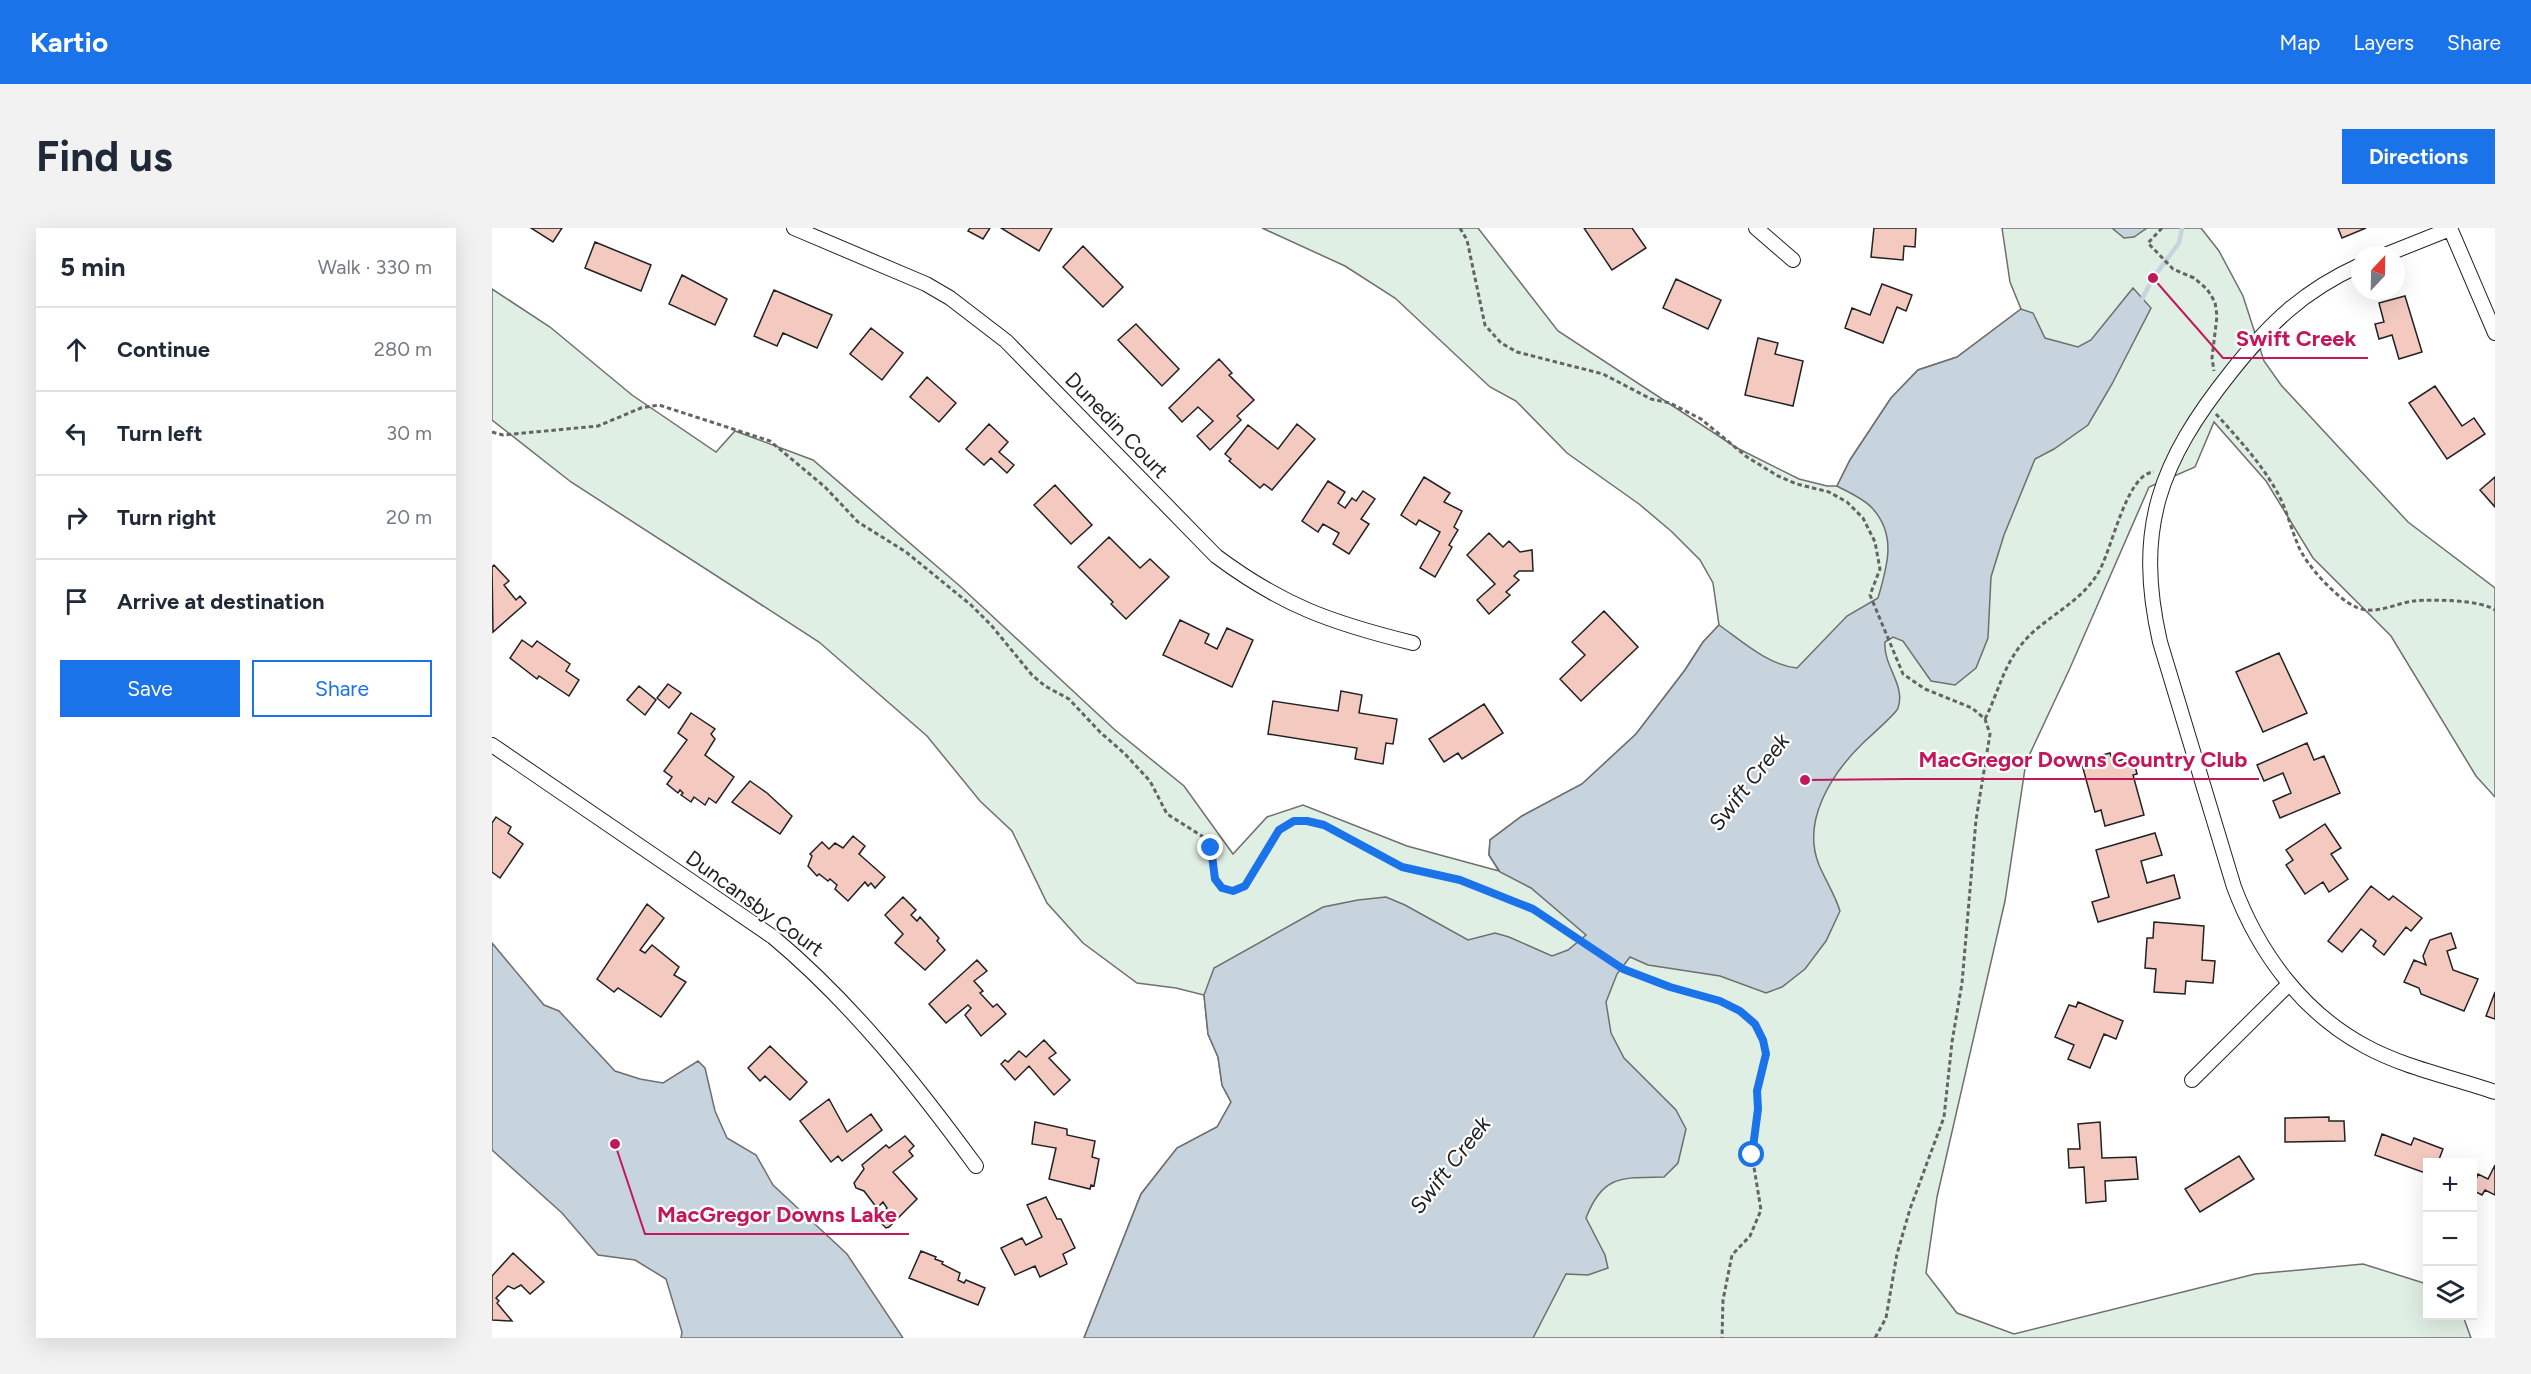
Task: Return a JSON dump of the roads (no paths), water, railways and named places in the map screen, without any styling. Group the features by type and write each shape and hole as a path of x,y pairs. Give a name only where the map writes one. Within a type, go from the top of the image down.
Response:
{"street":[{"name":"Dunedin Court","path":"794,228 897,270 950,298 1006,341 1216,556 1243,576 1297,607 1327,620 1413,643"},
{"path":"1756,228 1793,260"},
{"path":"2405,247 2450,228 2495,333"},
{"path":"2351,270 2327,282 2288,308 2253,346 2201,410 2181,443 2167,474 2156,511 2150,550 2153,610 2160,642 2234,887 2250,925 2289,984 2326,1020 2366,1046 2415,1066 2495,1092"},
{"name":"Duncansby Court","path":"492,745 764,931 797,957 862,1022 903,1070 976,1166"},
{"path":"2192,1080 2289,984"}],"water":[{"path":"2112,228 2147,228 2134,237 2124,238"},
{"path":"2133,288 2151,308 2112,384 2088,425 2054,449 2035,459 2004,535 1991,577 1988,638 1976,668 1955,685 1931,681 1903,641 1893,637 1885,642 1887,659 1897,683 1900,700 1898,708 1888,720 1851,755 1831,783 1817,815 1814,848 1819,865 1840,911 1826,941 1805,969 1782,987 1766,993 1720,976 1648,965 1630,957 1617,974 1606,1002 1611,1033 1624,1058 1676,1110 1686,1129 1678,1163 1664,1177 1616,1181 1599,1193 1586,1218 1605,1255 1608,1268 1588,1275 1566,1274 1533,1338 1084,1338 1141,1194 1177,1148 1217,1127 1231,1102 1222,1085 1218,1057 1208,1034 1204,995 1214,968 1323,907 1386,897 1468,940 1495,933 1552,956 1568,950 1586,935 1531,888 1500,872 1489,855 1490,840 1522,816 1582,784 1636,734 1685,670 1703,642 1719,625 1766,658 1797,668 1847,616 1878,598 1887,563 1888,541 1885,530 1870,505 1837,486 1850,460 1891,398 1918,370 1957,357 2021,309 2033,313 2045,338 2078,347 2091,340"},
{"path":"492,943 544,1005 559,1011 615,1071 663,1083 698,1061 705,1068 715,1111 727,1138 756,1155 773,1185 847,1254 903,1338 681,1338 682,1332 666,1279 635,1260 598,1255 562,1213 492,1150"}],"waterway":[{"name":"Swift Creek","path":"2140,303 2153,278 2179,243 2182,228"}],"place":[{"name":"Swift Creek","path":"2153,278"},
{"name":"MacGregor Downs Country Club","path":"1805,780"},
{"name":"MacGregor Downs Lake","path":"615,1144"}]}
